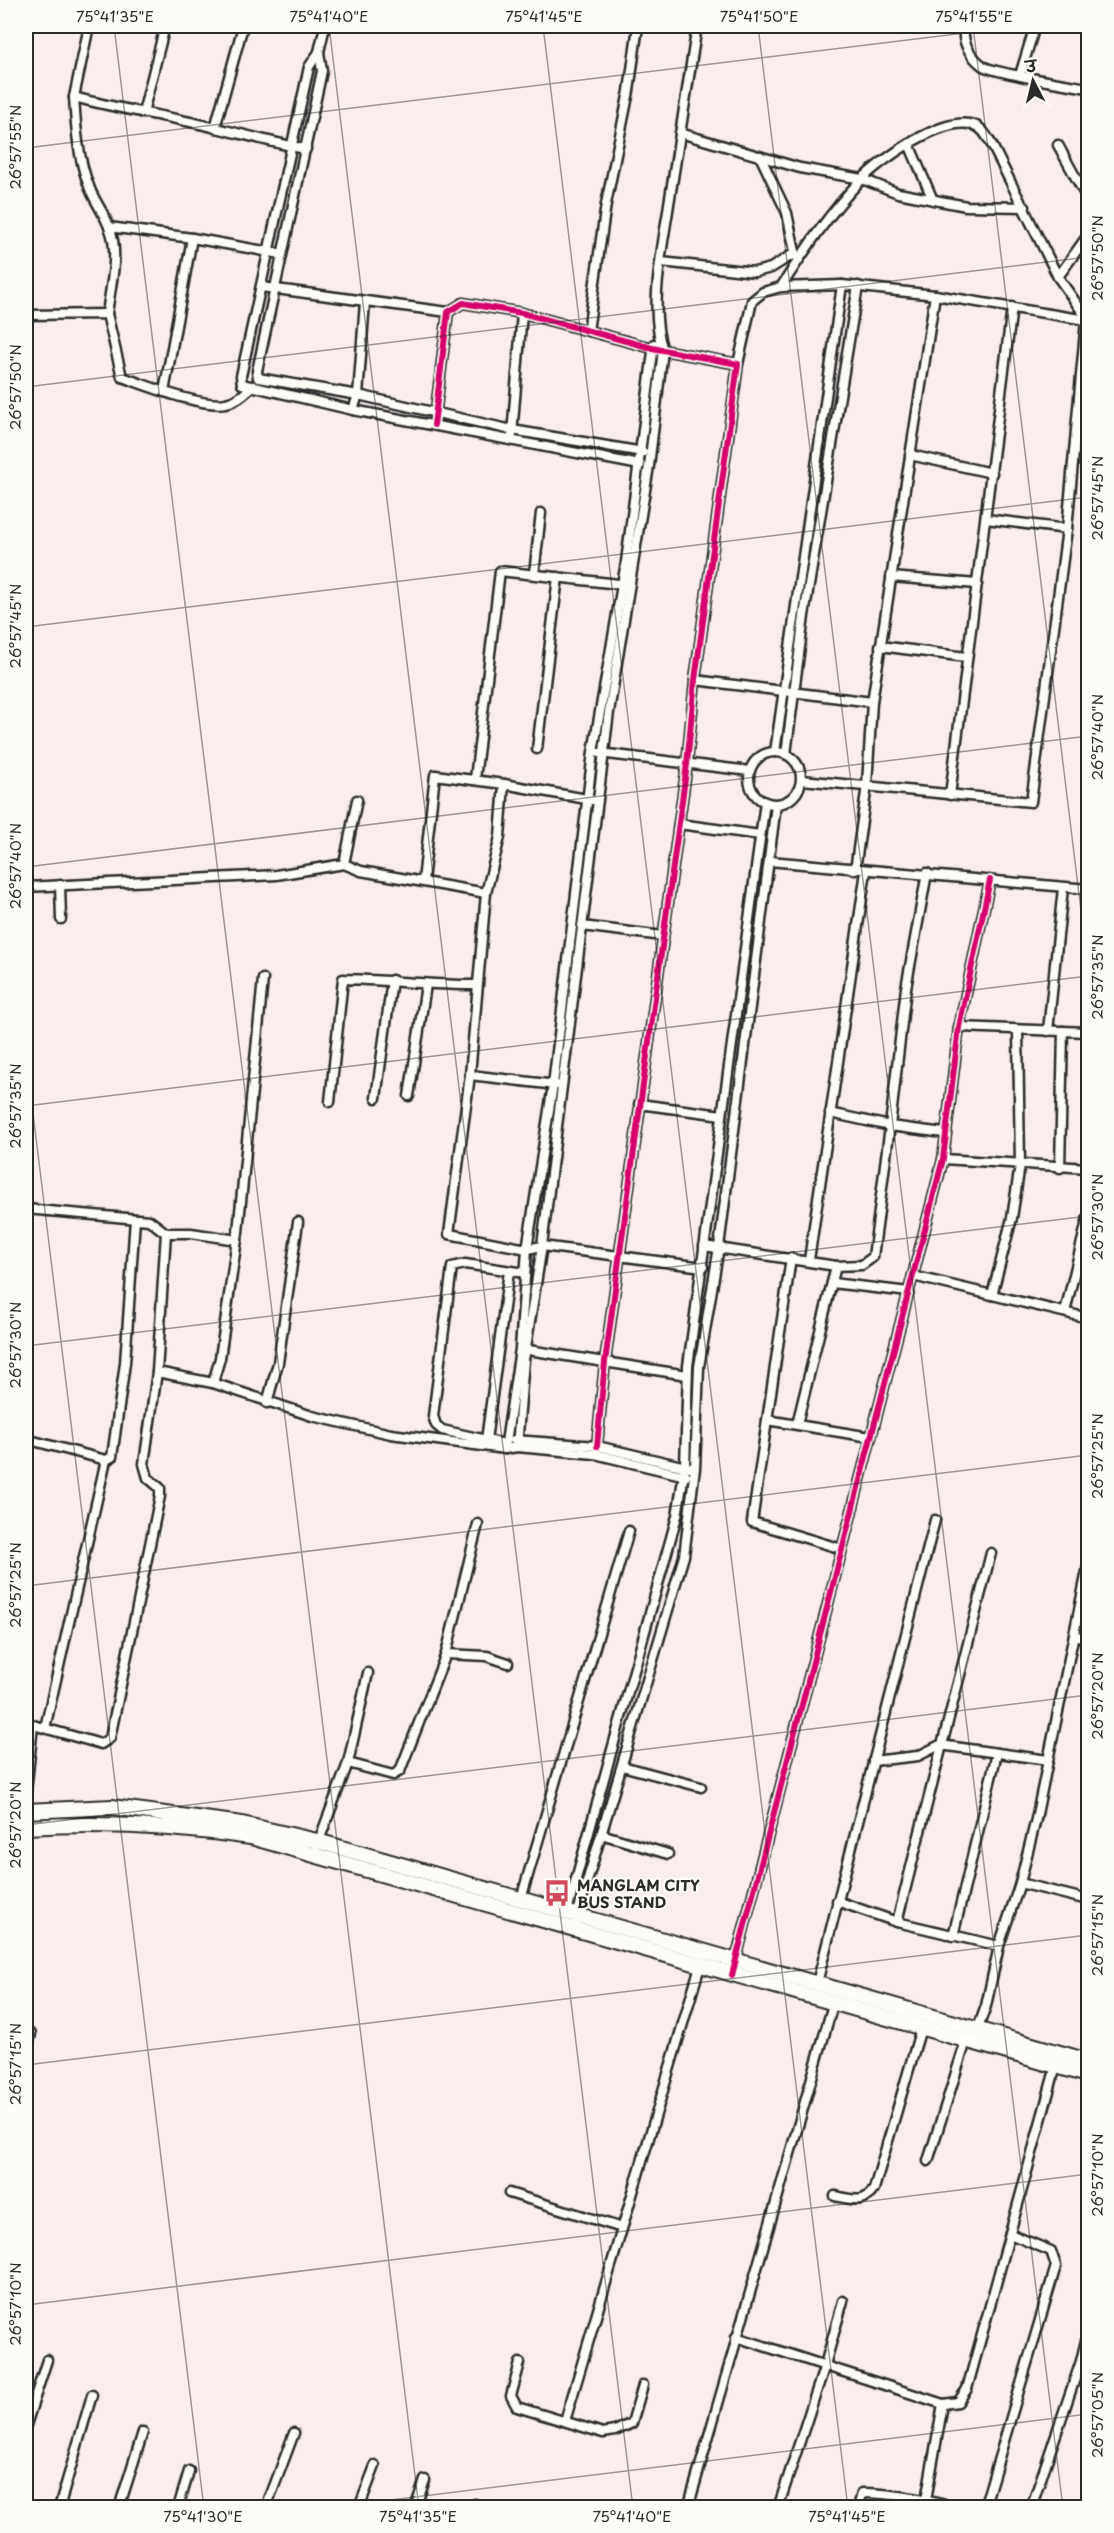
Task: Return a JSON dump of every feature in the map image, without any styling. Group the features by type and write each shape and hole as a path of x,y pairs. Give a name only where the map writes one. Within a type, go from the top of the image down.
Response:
{"main road":[{"path":"26,1808 112,1807 242,1824 567,1928 1089,2075"},
{"path":"26,1827 97,1824 151,1826 316,1847 572,1913 1089,2061"}],"street":[{"path":"89,26 74,97 76,139 90,189 109,226 115,257 107,314 122,377 164,392 223,404 234,401 261,379 358,395 512,430 650,453"},
{"path":"143,113 153,82 165,26"},
{"path":"215,128 240,26"},
{"path":"325,26 319,52 309,67 241,376 242,384 250,388 353,410 650,466"},
{"path":"588,331 608,194 629,91 638,26"},
{"path":"506,1445 542,1246 593,752 650,466 663,350 659,337 661,262 697,26"},
{"path":"966,26 965,41 969,52 983,67 1088,87"},
{"path":"1020,75 1035,26"},
{"path":"261,379 257,371 322,71 319,52"},
{"path":"74,97 215,128 263,142 306,149"},
{"path":"781,287 815,235 862,179 909,144 936,129 963,123 975,125 983,130 1025,207 1058,277 1087,320 1067,529 1031,802 802,780"},
{"path":"680,133 800,168 862,179 898,193 966,206 1025,207"},
{"path":"909,144 933,200"},
{"path":"1058,145 1089,200"},
{"path":"760,156 788,213 797,263"},
{"path":"109,226 281,254"},
{"path":"1058,277 1089,236"},
{"path":"164,392 192,238"},
{"path":"661,262 755,272 771,268 795,253"},
{"path":"597,1446 605,1362 639,1104 687,764 695,680 738,364 752,301 763,292 781,287 842,285 935,295 1087,320"},
{"path":"775,752 842,285"},
{"path":"786,754 858,286"},
{"path":"261,287 448,312 463,303 522,313 652,348 738,364"},
{"path":"855,870 867,785 872,702 935,295"},
{"path":"353,410 358,395 365,302"},
{"path":"950,795 1012,307"},
{"path":"434,426 448,312"},
{"path":"512,441 522,313"},
{"path":"26,315 107,314"},
{"path":"517,1444 527,1249 558,1085 582,926 626,585 637,465 652,348 659,337"},
{"path":"910,455 992,473"},
{"path":"534,574 541,513"},
{"path":"986,519 1067,529"},
{"path":"475,779 500,571 626,585"},
{"path":"537,748 558,577"},
{"path":"891,577 976,584"},
{"path":"880,646 966,657"},
{"path":"695,680 872,702"},
{"path":"593,752 750,771"},
{"path":"775,752 786,754 798,765 802,780 794,797 776,805 765,802 752,789 750,771 760,757 775,752"},
{"path":"423,881 435,776 475,779 598,801"},
{"path":"504,784 500,837 486,893 476,985 470,1075 449,1234 527,1249 542,1246 703,1268"},
{"path":"344,864 357,800"},
{"path":"572,1913 677,1516 684,1472 687,1375 765,802"},
{"path":"567,1928 602,1834 684,1556 695,1473 699,1367 719,1247 776,805"},
{"path":"679,824 760,835"},
{"path":"769,861 866,872 927,873 1089,889"},
{"path":"26,887 276,875 344,864 361,871 486,893"},
{"path":"809,1260 866,872"},
{"path":"704,1246 809,1260 836,1266 862,1265 873,1257 906,988 927,873"},
{"path":"732,1975 943,1159 944,1132 959,1027 990,880"},
{"path":"60,885 61,919"},
{"path":"1047,1031 1063,888"},
{"path":"582,926 663,936"},
{"path":"213,1383 224,1336 237,1240 263,979"},
{"path":"330,1102 343,979 392,980 426,985 476,985"},
{"path":"376,1098 392,980"},
{"path":"409,1096 426,985"},
{"path":"959,1027 1089,1032"},
{"path":"992,1295 1012,1218 1020,1165 1018,1029"},
{"path":"1060,1168 1063,1031"},
{"path":"470,1075 558,1085"},
{"path":"639,1104 722,1115"},
{"path":"830,1113 890,1126 944,1132"},
{"path":"943,1159 1089,1168"},
{"path":"26,1209 149,1220 166,1233 191,1233 237,1240"},
{"path":"1065,1312 1089,1217"},
{"path":"26,1439 106,1460 112,1457 125,1364 135,1219"},
{"path":"267,1403 278,1363 298,1222"},
{"path":"26,1792 29,1724 101,1744 110,1738 160,1496 160,1488 148,1478 144,1464 156,1372 166,1233"},
{"path":"791,1258 752,1522 842,1549"},
{"path":"506,1445 442,1430 436,1425 433,1416 452,1267 465,1264 525,1273"},
{"path":"797,1425 836,1266"},
{"path":"486,1440 509,1270"},
{"path":"913,1276 1089,1318"},
{"path":"832,1282 909,1292"},
{"path":"523,1349 687,1375"},
{"path":"156,1372 213,1383 267,1403 312,1416 391,1434 506,1445 597,1446 684,1472"},
{"path":"767,1420 870,1437"},
{"path":"517,1444 595,1454 695,1473"},
{"path":"45,1728 106,1460"},
{"path":"816,1983 935,1520"},
{"path":"348,1763 393,1775 400,1771 446,1654 478,1524"},
{"path":"521,1899 629,1531"},
{"path":"897,1922 940,1745 991,1553"},
{"path":"928,2162 970,2042 978,2029 986,2006 999,1946 1020,1883 1089,1566"},
{"path":"1074,1635 1089,1639"},
{"path":"446,1654 487,1656 508,1663"},
{"path":"316,1847 348,1763 368,1673"},
{"path":"873,1761 918,1756 940,1745 1048,1760"},
{"path":"953,1936 998,1753"},
{"path":"622,1766 701,1787"},
{"path":"602,1834 668,1854"},
{"path":"1020,1883 1089,1900"},
{"path":"837,1901 897,1922 999,1946"},
{"path":"565,2421 700,1966"},
{"path":"688,2508 838,1989"},
{"path":"835,2196 858,2201 868,2198 874,2189 921,2028"},
{"path":"26,2034 32,2034 26,2054"},
{"path":"736,2337 943,2404 958,2402 967,2389 1056,2066"},
{"path":"509,2193 622,2228"},
{"path":"984,2508 1056,2266 1056,2258 1051,2251 1010,2234"},
{"path":"778,2508 825,2365 843,2301"},
{"path":"1031,2508 1089,2332"},
{"path":"26,2425 47,2360"},
{"path":"520,2362 511,2396 512,2402 517,2407 603,2433 625,2428 632,2423 643,2385"},
{"path":"59,2508 92,2395"},
{"path":"926,2500 943,2404"},
{"path":"119,2508 144,2432"},
{"path":"266,2508 294,2433"},
{"path":"359,2508 375,2466"},
{"path":"178,2508 189,2471"},
{"path":"415,2508 425,2480"},
{"path":"858,2508 862,2493 926,2500 957,2508"}],"cycle path":[{"path":"434,425 448,312 463,303 522,313 652,348 738,364 695,680 687,764 605,1362 597,1446"},
{"path":"732,1975 943,1159 959,1027 990,880"}],"place":[{"name":"MANGLAM CITY BUS STAND","path":"557,1893"}]}
